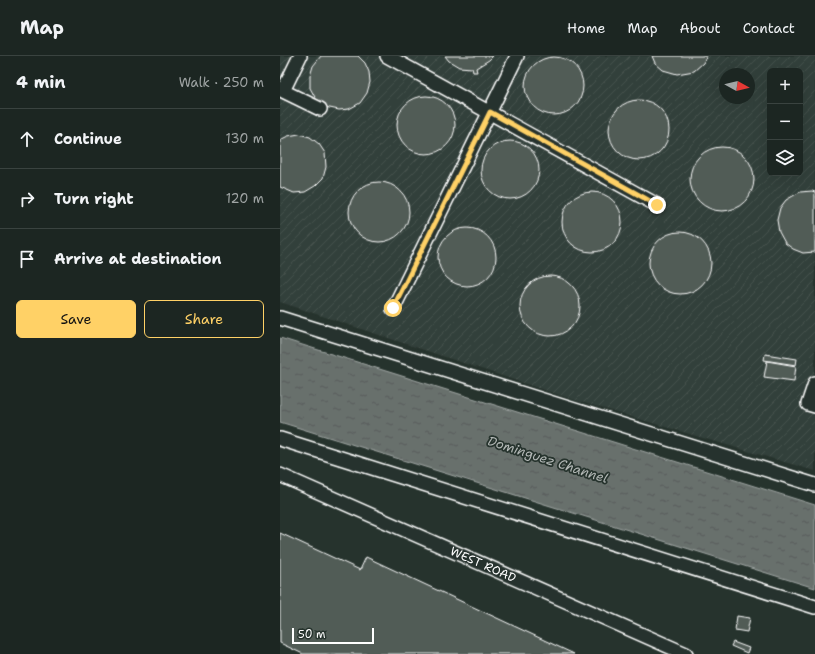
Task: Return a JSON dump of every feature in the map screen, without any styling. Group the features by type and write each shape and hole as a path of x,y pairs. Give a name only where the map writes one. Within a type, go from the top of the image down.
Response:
{"lane":[{"path":"300,56 283,91 320,108"},
{"path":"386,56 657,205"},
{"path":"393,308 517,56"},
{"path":"280,318 815,485"},
{"path":"815,383 808,404 815,406"},
{"path":"280,440 815,607"},
{"name":"WEST ROAD","path":"280,476 686,654"}],"shaded area":[{"path":"280,56 815,56 815,471 571,399 280,302"}],"water":[{"name":"Dominguez Channel","path":"280,338 815,505 815,588 280,422"}],"building":[{"path":"321,56 358,56 365,63 369,72 370,82 367,93 360,103 349,109 339,110 325,107 316,99 310,88 310,76 313,66"},
{"path":"445,56 493,56 476,68 477,72 473,72 472,68 459,67 449,61"},
{"path":"652,56 707,56 703,63 694,71 677,74 663,70 655,63"},
{"path":"554,57 565,59 578,70 581,75 583,86 581,97 570,110 565,113 554,115 543,113 530,102 527,97 525,86 527,75 538,62 543,59"},
{"path":"420,96 432,96 447,104 455,119 455,131 447,146 432,154 420,154 405,146 397,131 397,119 405,104"},
{"path":"639,100 655,105 660,109 664,114 669,130 664,146 660,151 655,155 639,160 623,155 618,151 614,146 609,130 614,114 618,109 623,105"},
{"path":"299,134 310,137 319,144 325,153 326,167 323,178 315,186 305,192 294,193 280,187 280,140 288,136"},
{"path":"504,141 516,141 531,149 539,164 539,176 531,191 516,199 504,199 489,191 481,176 481,164 489,149"},
{"path":"722,147 734,149 745,156 752,167 754,179 752,191 745,202 734,209 722,211 710,209 699,202 692,191 690,179 692,167 699,156 710,149"},
{"path":"379,182 396,187 404,195 409,212 404,229 396,237 379,242 362,237 354,229 349,212 354,195 362,187"},
{"path":"586,192 598,192 609,197 617,205 622,216 620,234 609,247 598,252 586,252 575,247 567,239 562,228 562,216 567,205 575,197"},
{"path":"800,192 815,192 815,252 803,253 793,249 785,243 779,232 777,220 780,208 786,200"},
{"path":"461,228 473,228 483,232 492,241 496,251 496,263 488,278 473,286 461,286 451,282 442,273 438,263 438,251 442,241 451,232"},
{"path":"680,232 692,234 702,241 709,251 711,263 709,275 702,285 692,292 680,294 668,292 658,285 651,275 649,263 651,251 658,241 668,234"},
{"path":"550,276 567,281 575,289 580,306 575,323 567,331 550,336 533,331 525,323 520,306 525,289 533,281"},
{"path":"765,354 797,359 796,365 764,360"},
{"path":"767,361 796,366 794,381 764,377"},
{"path":"280,533 360,570 366,557 574,654 303,654 280,643"},
{"path":"737,616 750,618 747,632 735,630"},
{"path":"733,642 749,648 747,653 731,646"}],"route":[{"path":"393,308 490,112 657,205"}]}
